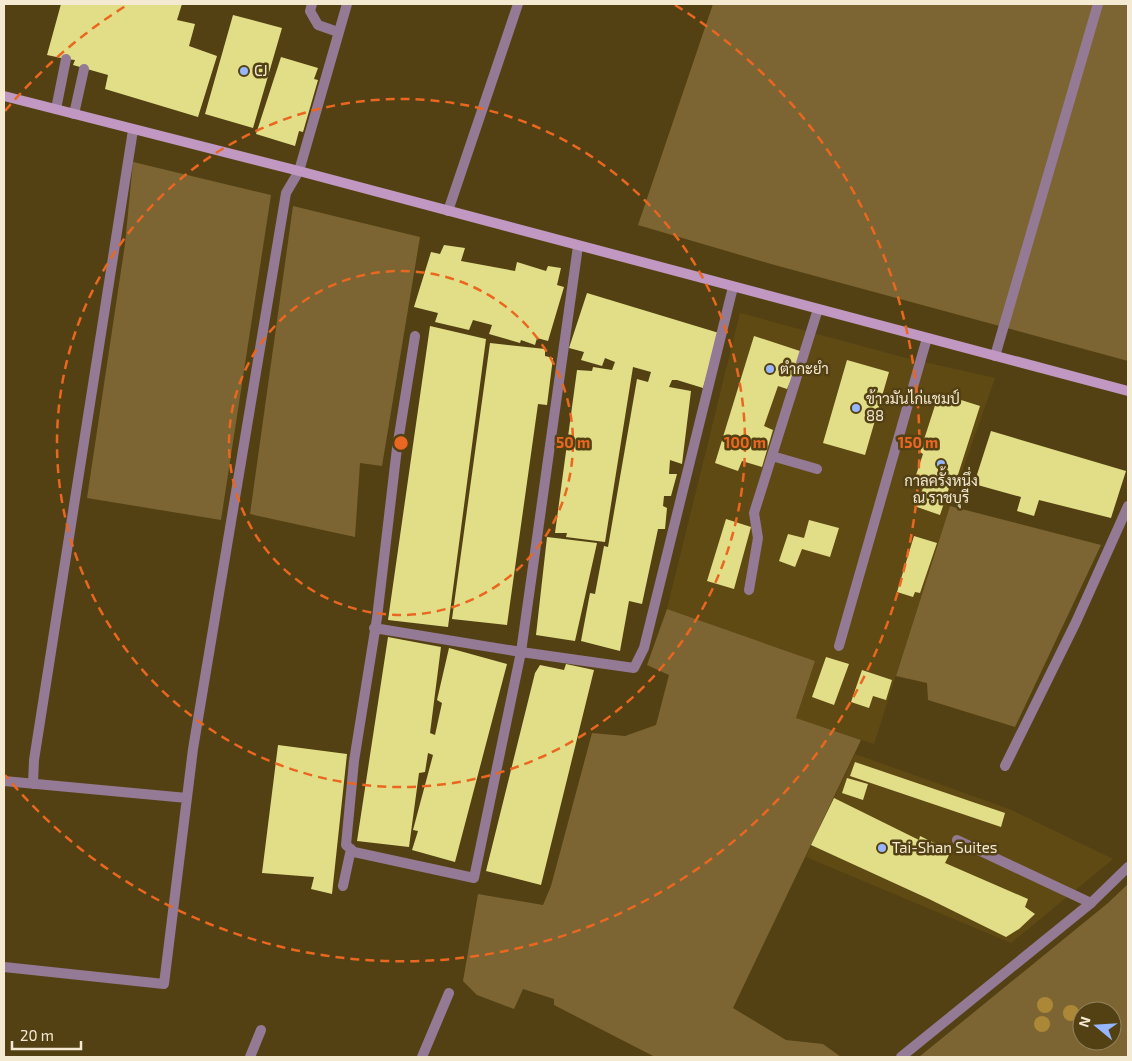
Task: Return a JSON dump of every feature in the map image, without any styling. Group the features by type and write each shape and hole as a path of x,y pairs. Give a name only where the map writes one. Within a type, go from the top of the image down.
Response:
{"street":[{"path":"312,4 310,12 318,25 338,32"},
{"path":"4,967 164,984 193,749 286,193 299,171 347,4"},
{"path":"448,211 518,4"},
{"path":"995,356 1098,4"},
{"path":"56,110 66,60"},
{"path":"74,114 84,69"},
{"path":"4,96 299,171 1128,392"},
{"path":"32,784 133,130"},
{"path":"415,336 396,448 377,618 354,761 346,845 354,852 474,878 521,652 578,246"},
{"path":"374,628 634,668 644,648 733,287"},
{"path":"749,590 758,538 754,513 818,309"},
{"path":"839,646 926,338"},
{"path":"772,456 817,469"},
{"path":"1006,766 1076,622 1128,506"},
{"path":"4,781 186,798"},
{"path":"958,840 1091,903"},
{"path":"344,886 351,850"},
{"path":"901,1057 1091,903 1128,867"},
{"path":"422,1057 450,993"},
{"path":"250,1057 261,1030"}],"shaded area":[{"path":"713,4 1128,4 1128,361 771,264 638,225"},
{"path":"133,162 271,195 221,520 87,498 125,244"},
{"path":"293,206 420,237 382,466 360,463 355,537 250,514"},
{"path":"740,313 902,357 995,378 950,506 874,744 796,718 815,661 667,609"},
{"path":"950,506 1101,545 1015,727 928,700 927,683 896,676"},
{"path":"667,609 815,661 796,718 861,740 733,1008 786,1040 823,1044 841,1057 655,1057 554,1005 554,999 523,989 514,1009 477,995 463,981 478,894 543,905 551,886 592,733 625,736 656,725 669,675 647,665"},
{"path":"855,754 1009,809 1113,859 1011,943 806,857"},
{"path":"1128,884 1128,1057 919,1057 1108,903"}],"building":[{"path":"61,4 182,4 177,20 195,24 189,46 217,56 198,117 105,89 108,75 73,65 75,60 47,55"},
{"name":"CJ","path":"233,15 282,28 253,128 205,114"},
{"path":"281,57 318,68 314,79 318,80 303,132 299,131 295,146 256,134"},
{"path":"444,245 465,248 461,261 515,271 517,262 546,271 548,266 561,268 557,285 564,287 548,341 537,338 535,345 521,340 520,343 489,334 492,325 473,320 469,330 435,322 438,313 414,307 431,252 440,254"},
{"path":"587,293 719,333 703,388 677,380 672,380 669,387 691,391 682,464 670,460 669,474 677,474 671,496 664,496 663,506 667,508 665,529 658,529 642,604 629,601 620,651 581,641 590,593 595,594 604,546 608,547 637,379 648,382 651,372 633,367 605,542 566,537 567,533 555,533 577,370 592,371 593,367 612,370 615,362 605,358 602,366 581,360 584,352 569,348"},
{"path":"430,326 486,339 448,627 388,620"},
{"name":"ตำกะยำ","path":"754,336 803,352 787,389 778,386 764,426 773,430 762,467 742,461 738,471 715,463"},
{"path":"490,343 545,349 545,356 553,358 547,405 538,404 507,625 452,619"},
{"name":"ข้าวมันไก่แชมป์ 88","path":"847,360 889,372 865,455 823,443"},
{"name":"กาลครั้งหนึ่ง ณ ราชบุรี","path":"939,393 980,406 954,487 950,485 940,515 917,507 926,478 916,475 923,454 920,452"},
{"path":"991,431 1126,471 1111,518 1039,500 1034,516 1017,511 1021,497 974,484"},
{"path":"726,519 751,527 734,589 707,581"},
{"path":"809,520 839,528 830,557 802,549 795,567 779,561 788,534 804,538"},
{"path":"914,536 937,543 920,593 915,592 913,597 897,592"},
{"path":"547,537 597,543 575,641 536,635"},
{"path":"388,637 441,647 430,733 435,735 442,703 437,700 449,648 507,664 455,862 412,850 418,831 413,830 433,755 428,753 425,772 419,773 409,847 357,841"},
{"path":"826,657 849,664 834,705 812,697"},
{"path":"566,664 594,670 541,885 486,871 535,673 540,665 564,670"},
{"path":"862,670 892,680 886,700 873,696 869,708 851,702"},
{"path":"278,745 347,754 332,894 311,889 314,877 262,873"},
{"path":"855,762 1005,813 1001,827 850,776"},
{"path":"847,778 868,784 863,800 842,793"},
{"name":"Tai-Shan Suites","path":"834,798 919,840 920,836 951,851 945,863 1028,899 1025,907 1035,914 1019,929 1006,937 929,899 811,845"}],"place":[{"name":"CJ","path":"244,71"},
{"name":"ตำกะยำ","path":"770,369"},
{"name":"ข้าวมันไก่แชมป์ 88","path":"856,408"},
{"name":"กาลครั้งหนึ่ง ณ ราชบุรี","path":"941,464"},
{"name":"Tai-Shan Suites","path":"882,848"}]}
